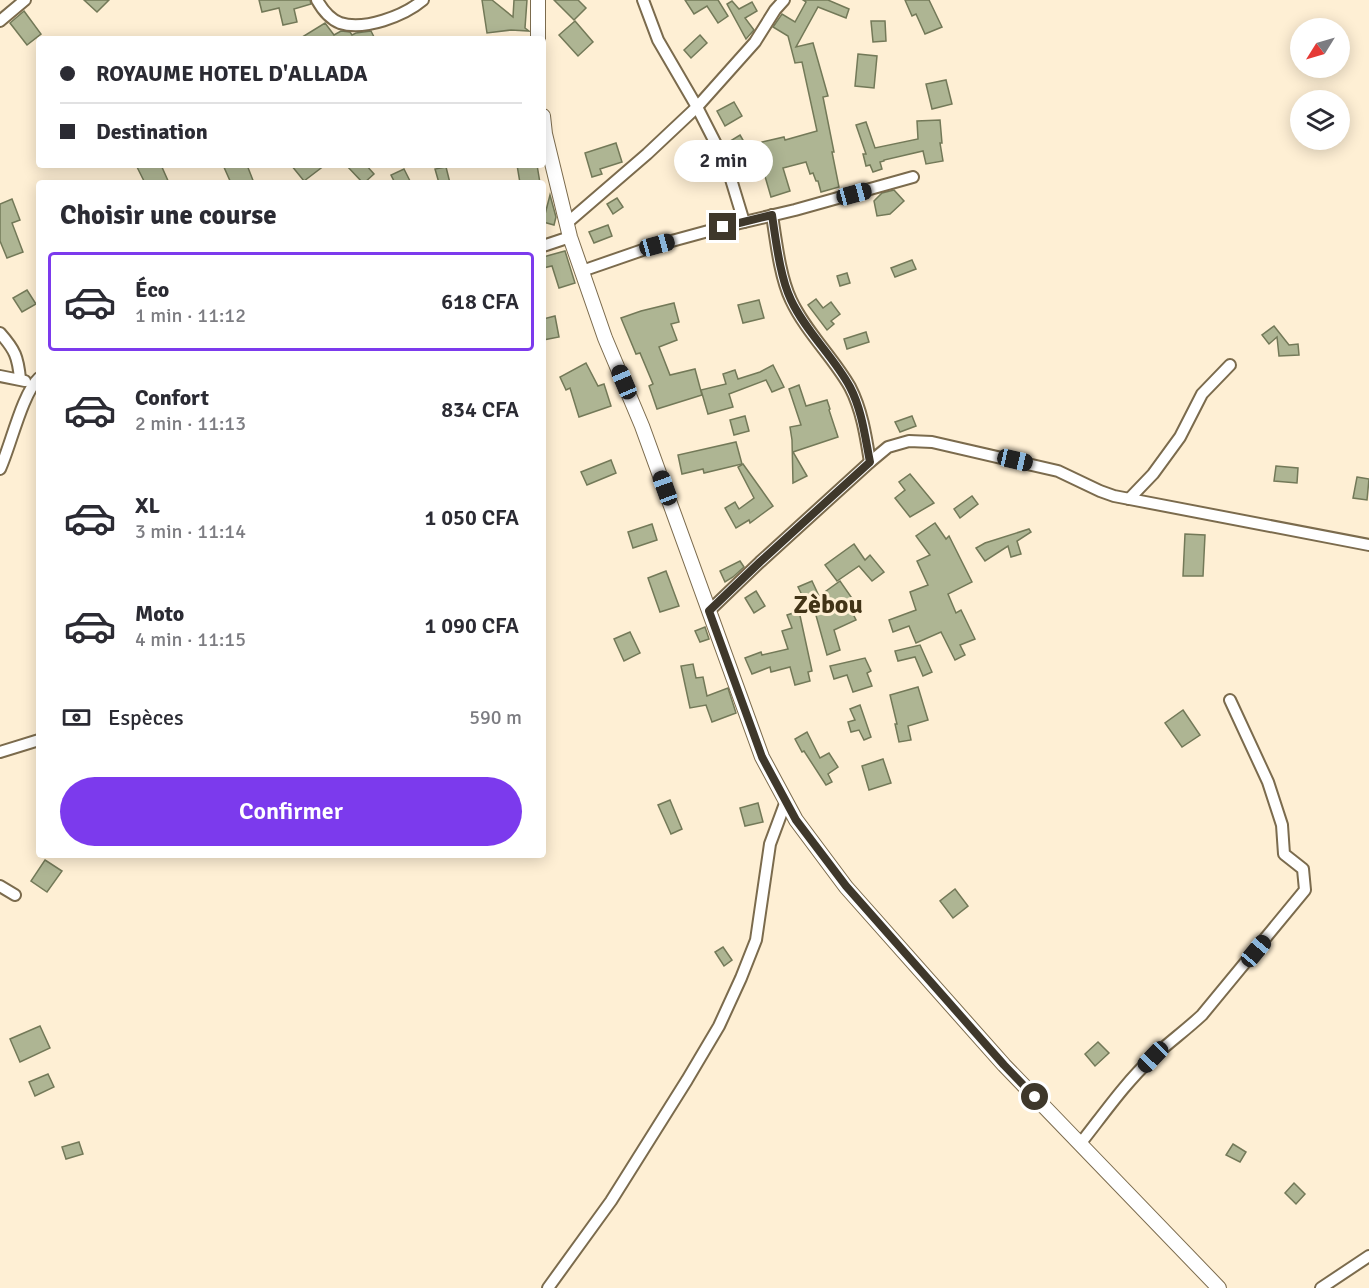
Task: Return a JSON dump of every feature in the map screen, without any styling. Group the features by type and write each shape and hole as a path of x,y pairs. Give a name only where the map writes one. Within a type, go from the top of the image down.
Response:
{"street":[{"path":"0,21 25,0"},
{"path":"317,0 327,14 338,22 354,25 385,20 404,13 423,0"},
{"path":"538,0 538,36"},
{"path":"643,0 658,40 719,150 730,176 744,222"},
{"path":"567,223 697,107 755,42 784,0"},
{"path":"546,138 570,237 605,338 642,426 762,757 796,820 846,886 1004,1065 1219,1288"},
{"path":"582,271 657,245 913,177"},
{"path":"772,215 790,298 799,315 849,386 859,411 870,462"},
{"path":"546,245 570,237"},
{"path":"0,333 12,347 18,361 20,379"},
{"path":"1129,499 1153,474 1180,437 1202,394 1230,365"},
{"path":"0,376 36,381 27,395 0,469"},
{"path":"709,611 870,462 888,447 909,441 932,442 1058,471 1100,491 1129,499 1369,545"},
{"path":"1080,1144 1138,1072 1202,1015 1305,890 1303,869 1284,854 1282,825 1268,782 1230,700"},
{"path":"0,752 36,741"},
{"path":"548,1288 611,1201 719,1026 756,940 770,844 786,801"},
{"path":"0,886 15,896"},
{"path":"1321,1288 1369,1256"}],"building":[{"path":"84,0 109,0 97,12"},
{"path":"259,0 310,0 311,4 294,9 297,22 283,25 279,8 262,12"},
{"path":"482,0 492,0 513,17 514,0 527,0 525,28 529,31 511,30 487,33"},
{"path":"554,0 578,0 586,8 574,20"},
{"path":"685,0 718,0 728,16 718,23 707,6 694,14"},
{"path":"803,0 828,0 849,9 846,18 818,7 796,47 813,43 828,96 823,97 839,187 821,192 818,181 813,173 810,174 806,162 783,168 790,191 771,197 762,166 767,164 762,142 784,137 785,140 817,131 802,62 795,63 788,36 773,27 782,14 795,22 806,2"},
{"path":"905,0 929,0 942,27 925,34 916,14 912,16"},
{"path":"732,1 739,9 752,2 757,11 745,18 754,30 746,39 727,4"},
{"path":"24,11 41,34 27,45 10,23"},
{"path":"575,21 593,42 578,56 559,35"},
{"path":"871,21 885,21 886,41 873,42"},
{"path":"325,23 334,35 341,31 350,32 352,35 371,31 374,36 304,36"},
{"path":"700,35 707,43 691,58 684,50"},
{"path":"858,54 877,56 874,88 855,86"},
{"path":"946,80 952,104 932,109 926,84"},
{"path":"734,102 742,116 725,126 717,111"},
{"path":"940,120 943,161 926,164 923,151 884,160 880,162 882,169 873,172 870,165 866,166 863,154 866,154 856,125 866,122 875,148 918,139 917,121"},
{"path":"740,135 747,147 734,155 727,143"},
{"path":"616,143 622,162 600,169 602,174 592,177 585,153"},
{"path":"138,168 162,168 168,180 144,180"},
{"path":"224,168 248,168 253,180 230,180"},
{"path":"293,168 321,168 305,180"},
{"path":"349,168 369,168 374,174 367,180 360,180"},
{"path":"446,168 449,180 438,180 435,169"},
{"path":"518,168 538,168 540,180 520,180"},
{"path":"404,169 410,180 394,180 391,175"},
{"path":"894,190 904,201 890,214 877,216 874,201 882,193"},
{"path":"550,195 556,217 554,225 546,223"},
{"path":"617,198 623,207 613,214 607,204"},
{"path":"12,199 20,220 12,223 23,252 7,258 0,241 0,204"},
{"path":"608,225 612,236 594,243 589,232"},
{"path":"565,251 575,283 559,288 552,266 546,267 546,256"},
{"path":"912,260 916,269 895,277 891,268"},
{"path":"847,273 850,283 840,286 837,276"},
{"path":"27,290 36,304 22,312 13,298"},
{"path":"816,299 823,308 831,302 840,314 831,321 834,324 827,330 808,305"},
{"path":"759,300 764,318 743,323 738,305"},
{"path":"674,303 679,322 671,324 677,340 659,347 670,375 695,369 702,395 657,409 649,386 653,384 640,353 636,354 621,318"},
{"path":"555,316 559,337 546,339 546,318"},
{"path":"1274,326 1289,345 1298,344 1299,355 1279,356 1277,337 1269,344 1262,335"},
{"path":"866,332 869,342 847,349 844,339"},
{"path":"586,363 598,386 604,384 611,406 579,417 570,388 566,390 560,377"},
{"path":"773,365 784,387 772,392 766,380 729,394 733,407 708,414 701,390 726,384 723,374 735,370 738,379"},
{"path":"799,385 806,406 827,400 838,437 793,452 807,476 793,483 790,427 801,425 789,389"},
{"path":"745,416 749,431 734,435 730,420"},
{"path":"912,416 916,426 900,432 895,422"},
{"path":"736,442 742,464 704,473 703,469 682,474 678,455"},
{"path":"611,460 616,473 587,485 581,472"},
{"path":"743,464 773,506 750,523 749,520 736,528 725,508 735,502 739,509 754,498 738,467"},
{"path":"1276,466 1298,468 1297,483 1274,481"},
{"path":"910,474 934,503 910,517 895,498 905,490 899,482"},
{"path":"1357,477 1369,479 1367,500 1353,498"},
{"path":"972,496 978,504 960,518 954,509"},
{"path":"935,523 946,539 949,536 972,582 948,594 956,613 961,610 975,639 960,645 965,655 955,660 941,632 916,643 909,626 893,632 889,620 916,610 910,592 928,585 917,561 930,555 916,536"},
{"path":"652,524 657,540 633,548 628,532"},
{"path":"1029,529 1031,532 1017,541 1021,554 1011,557 1008,546 985,561 976,548 985,543"},
{"path":"1185,534 1205,535 1203,576 1183,576"},
{"path":"854,544 865,560 870,555 884,572 872,581 859,566 837,581 825,565"},
{"path":"740,561 744,567 725,582 720,571"},
{"path":"666,571 679,606 660,612 648,578"},
{"path":"812,581 819,596 840,581 856,604 850,608 856,620 834,630 840,650 827,655 812,601 806,603 798,587"},
{"path":"756,591 765,606 754,613 745,598"},
{"path":"799,611 812,671 808,672 810,681 795,685 790,667 771,672 770,667 752,674 745,658 761,652 762,655 788,649 782,631 792,628 787,615"},
{"path":"705,627 709,639 700,642 695,631"},
{"path":"630,632 640,653 624,661 614,639"},
{"path":"920,645 932,672 923,676 915,657 898,661 895,651"},
{"path":"865,658 871,671 867,673 872,686 853,692 847,675 834,679 830,666"},
{"path":"693,664 696,678 703,677 707,696 728,688 736,713 712,722 706,705 690,708 681,666"},
{"path":"918,687 928,720 908,726 911,740 899,742 890,695"},
{"path":"860,705 871,737 864,740 859,730 851,732 848,722 855,720 850,709"},
{"path":"1183,710 1200,735 1182,747 1165,723"},
{"path":"807,732 820,758 829,753 838,767 828,774 832,782 826,785 795,739"},
{"path":"883,759 891,783 869,790 862,766"},
{"path":"670,800 682,829 671,834 658,805"},
{"path":"758,803 763,822 745,826 740,808"},
{"path":"45,860 62,871 47,892 31,881"},
{"path":"955,889 968,906 953,918 940,901"},
{"path":"723,947 732,960 724,966 715,952"},
{"path":"40,1026 50,1048 20,1062 10,1039"},
{"path":"1098,1042 1109,1053 1095,1066 1085,1054"},
{"path":"48,1074 54,1087 35,1096 29,1082"},
{"path":"79,1142 83,1154 66,1159 62,1147"},
{"path":"1233,1144 1246,1152 1240,1162 1226,1155"},
{"path":"1294,1183 1305,1194 1296,1204 1285,1193"}],"district":[{"name":"Zèbou","path":"828,605"}],"route":[{"path":"723,227 772,215 790,298 799,315 849,386 859,411 870,462 709,611 762,757 796,820 846,886 1035,1097"}]}
